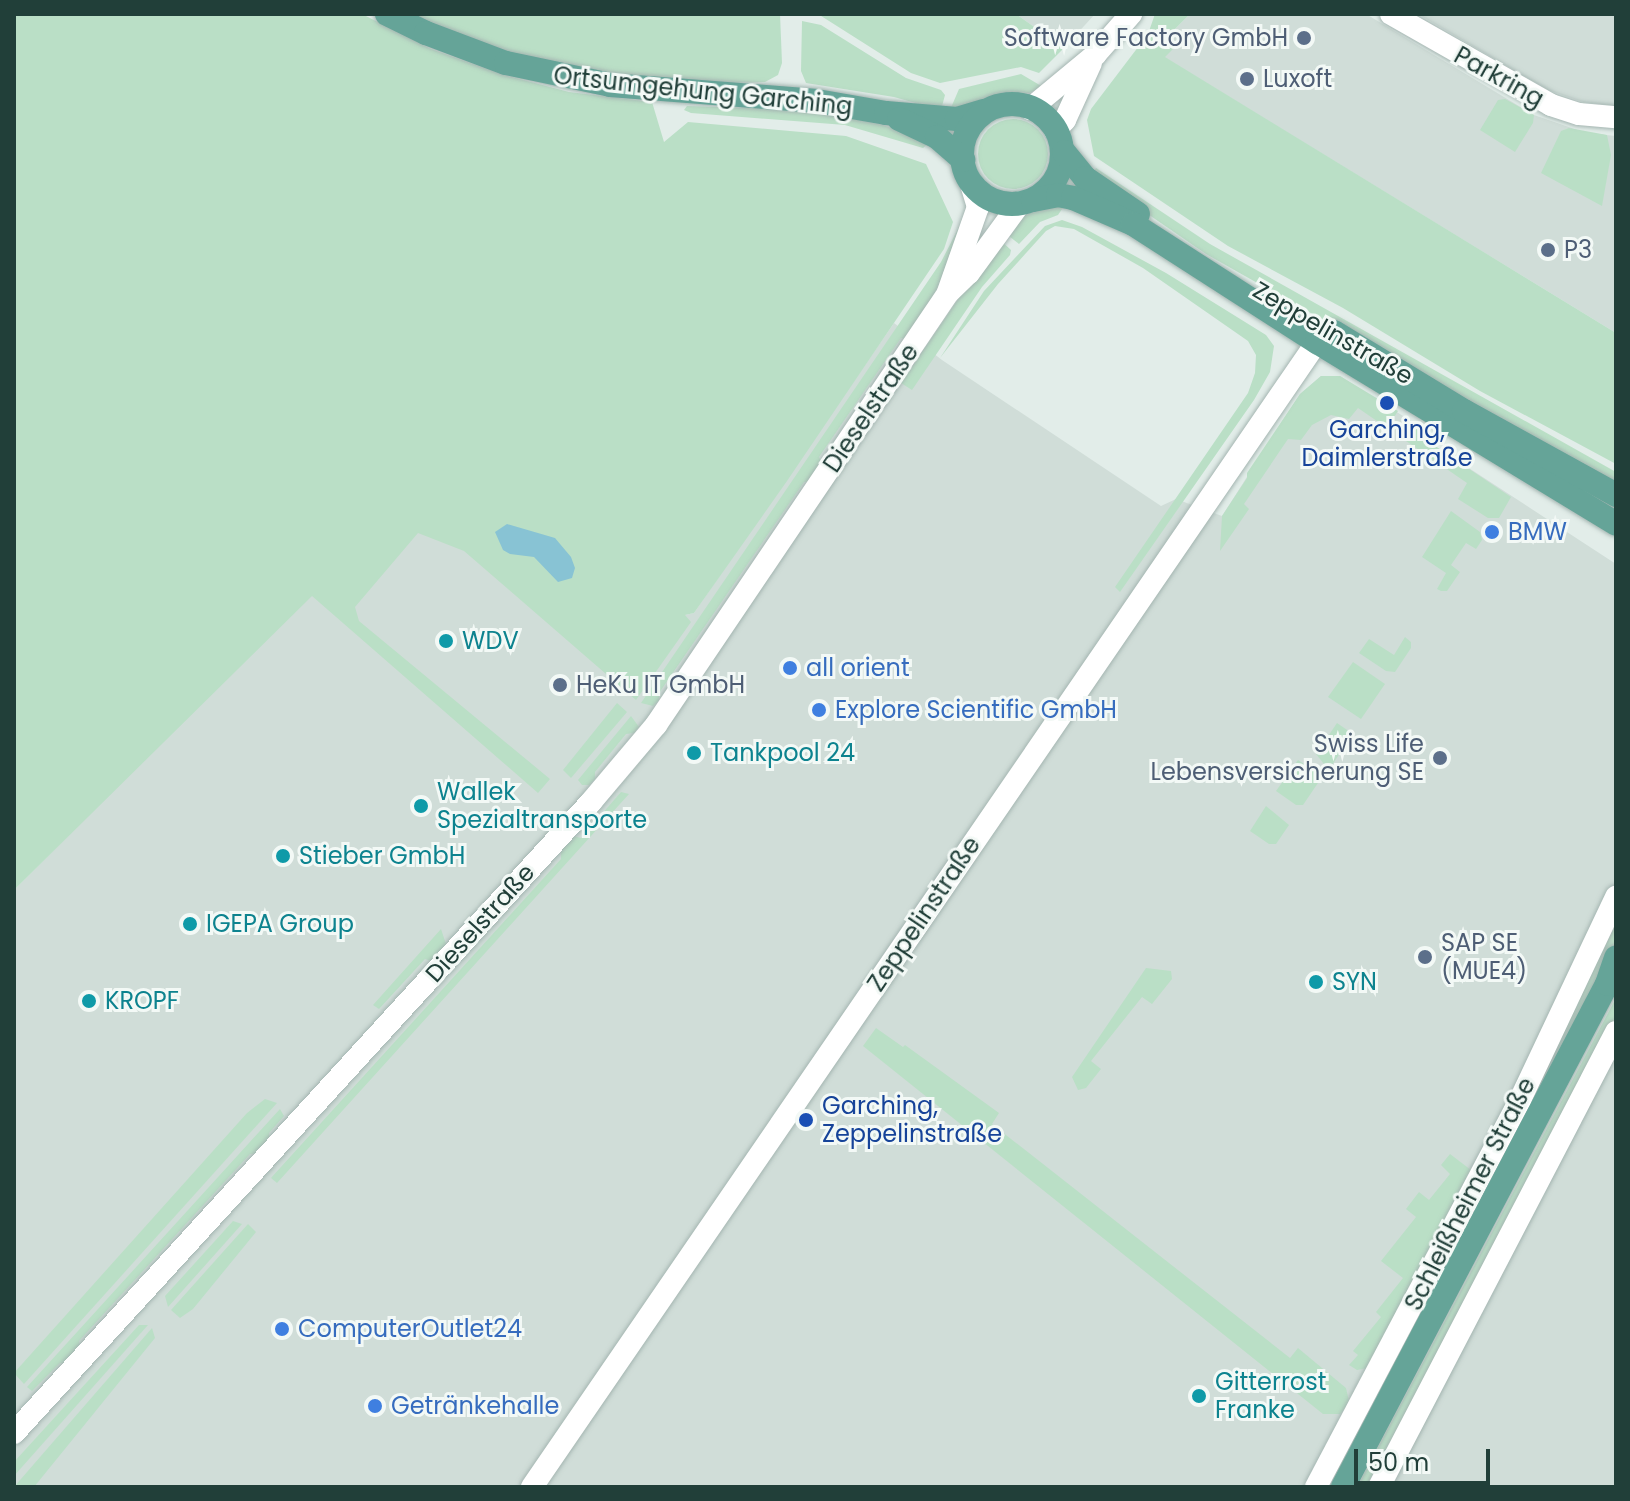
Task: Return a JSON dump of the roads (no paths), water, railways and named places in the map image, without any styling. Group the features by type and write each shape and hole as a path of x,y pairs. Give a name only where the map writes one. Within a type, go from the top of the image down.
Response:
{"main road":[{"name":"Ortsumgehung Garching","path":"387,14 475,53 561,77 656,90 817,101 886,113 957,119 983,111"},
{"path":"999,104 1030,109 1044,117 1060,142 1056,181 1027,201 991,198 966,168 966,133 983,111 999,104"},
{"name":"Ortsumgehung Garching","path":"886,113 937,137 966,168"},
{"name":"Zeppelinstraße","path":"1060,142 1085,178 1183,246 1616,524"},
{"name":"Zeppelinstraße","path":"1027,201 1058,195 1073,198 1133,224 1322,335 1616,495"},
{"path":"1537,475 1564,467"},
{"name":"Schleißheimer Straße","path":"1343,1487 1611,978 1616,958"}],"street":[{"path":"1030,109 1095,55 1131,14"},
{"name":"Parkring","path":"1391,14 1551,105 1579,114 1616,117"},
{"path":"1060,142 1065,120 1095,55"},
{"name":"Dieselstraße","path":"948,293 978,207 966,168"},
{"name":"Dieselstraße","path":"14,1433 647,736 948,293 969,273 1027,201"},
{"name":"Zeppelinstraße","path":"532,1487 1322,335"},
{"name":"Schleißheimer Straße","path":"1316,1487 1520,1100 1616,897"},
{"path":"1379,1487 1616,1032"}],"water":[{"path":"507,524 555,538 571,557 575,568 572,578 558,582 534,557 503,550 495,532"}],"place":[{"name":"Software Factory GmbH","path":"1304,38"},
{"name":"Luxoft","path":"1247,79"},
{"name":"P3","path":"1548,250"},
{"name":"Garching, Daimlerstraße","path":"1387,403"},
{"name":"BMW","path":"1492,532"},
{"name":"WDV","path":"446,641"},
{"name":"all orient","path":"790,668"},
{"name":"HeKu IT GmbH","path":"560,685"},
{"name":"Explore Scientific GmbH","path":"819,710"},
{"name":"Tankpool 24","path":"694,753"},
{"name":"Swiss Life Lebensversicherung SE","path":"1440,758"},
{"name":"Wallek Spezialtransporte","path":"421,806"},
{"name":"Stieber GmbH","path":"283,856"},
{"name":"IGEPA Group","path":"190,924"},
{"name":"SAP SE (MUE4)","path":"1425,957"},
{"name":"SYN","path":"1316,982"},
{"name":"KROPF","path":"89,1001"},
{"name":"Garching, Zeppelinstraße","path":"806,1120"},
{"name":"ComputerOutlet24","path":"282,1329"},
{"name":"Gitterrost Franke","path":"1199,1396"},
{"name":"Getränkehalle","path":"375,1406"}]}
